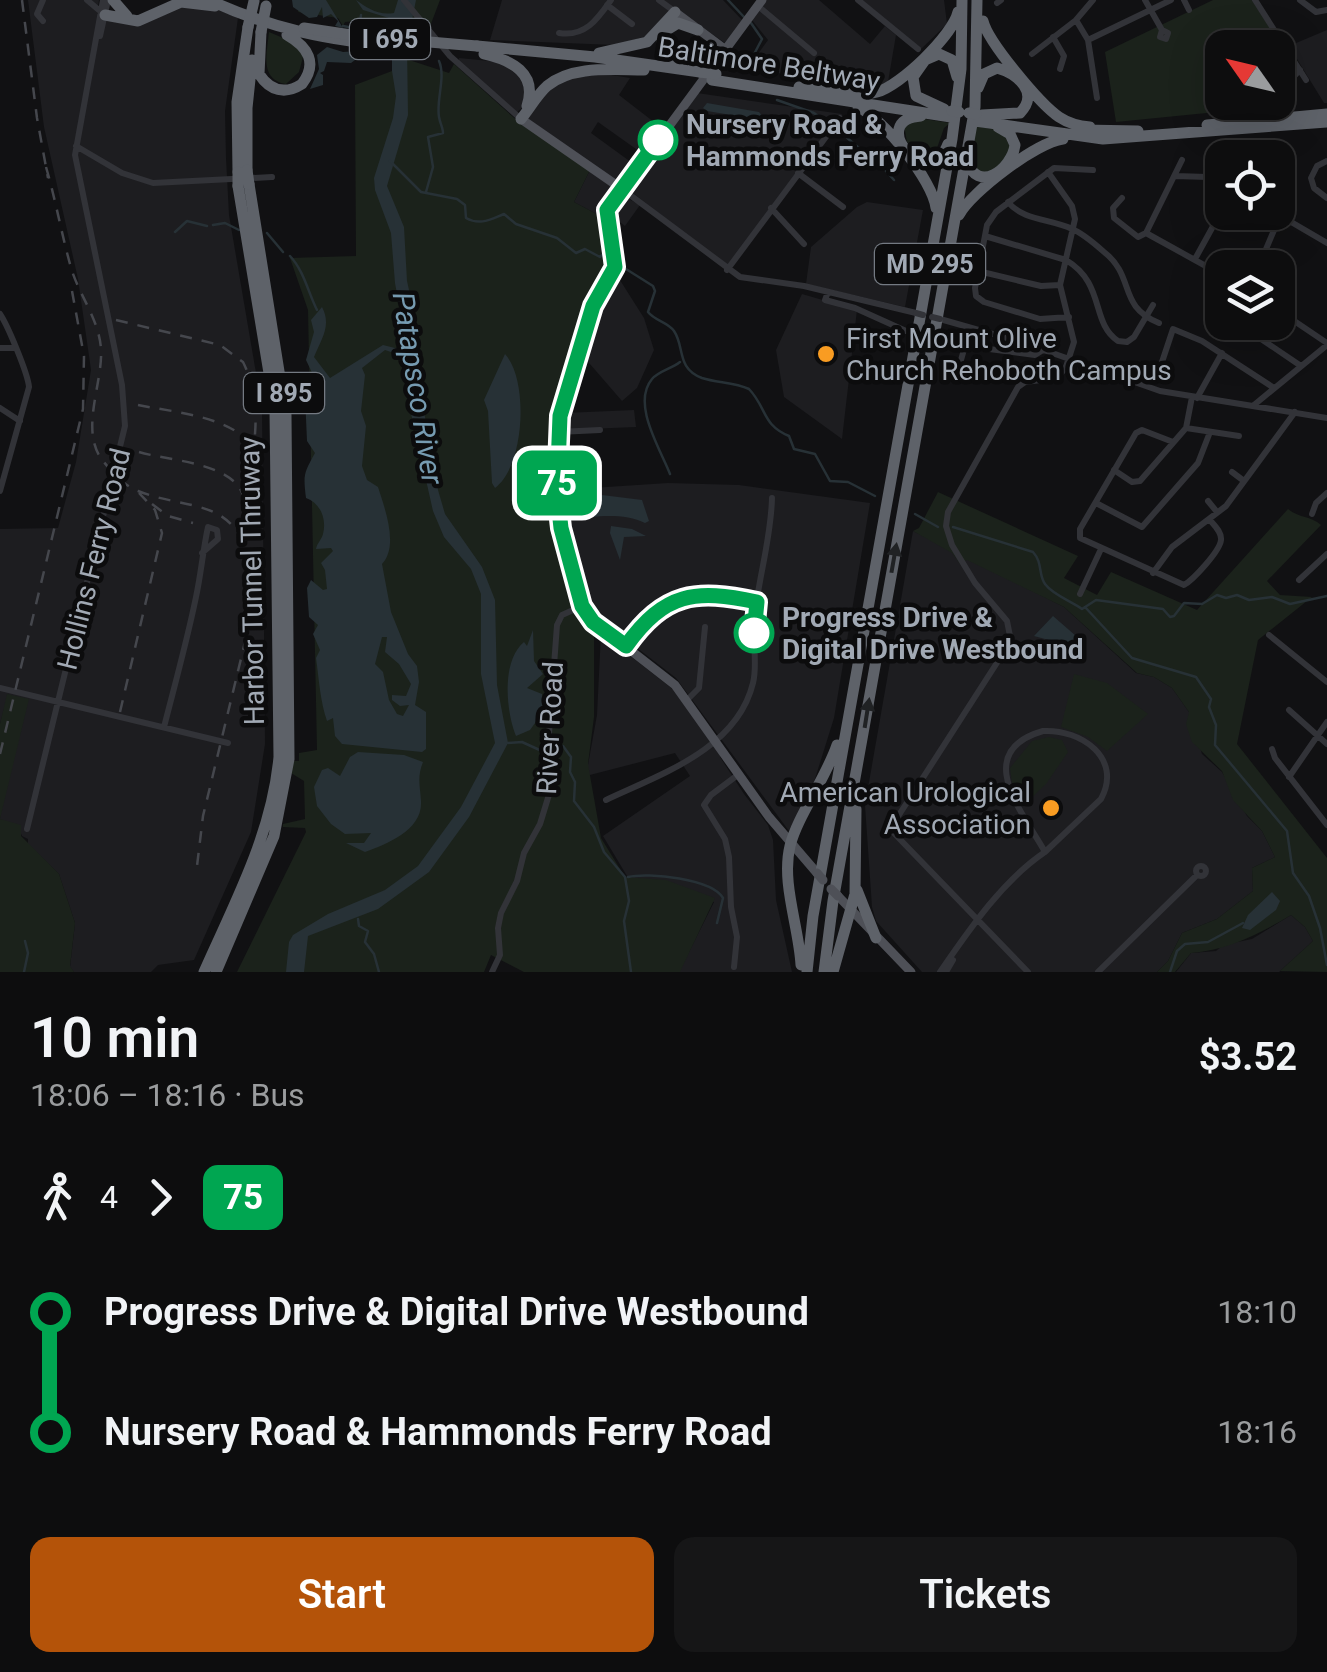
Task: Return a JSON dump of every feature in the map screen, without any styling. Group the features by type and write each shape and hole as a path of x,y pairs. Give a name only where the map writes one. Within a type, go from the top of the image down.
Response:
{"highway":[{"path":"106,6 127,16 148,14 158,0"},
{"name":"Baltimore Beltway","path":"209,0 304,31"},
{"path":"799,87 861,93 886,88 950,34 961,0"},
{"name":"MD 295","path":"804,972 936,232 961,0"},
{"path":"979,0 988,36 1054,114 1073,124 1118,134"},
{"name":"MD 295","path":"824,972 968,148 978,116 979,0"},
{"path":"106,6 140,20 164,7 190,1 229,5"},
{"name":"Harbor Tunnel Thruway","path":"216,972 274,836 283,764 285,404 242,171 262,2"},
{"name":"Baltimore Beltway","path":"229,5 258,28 698,75"},
{"path":"676,13 662,46 666,54 698,75"},
{"path":"550,52 600,53 635,47 658,34 676,13"},
{"path":"666,30 678,24 698,30"},
{"path":"258,28 296,40 307,50 310,71 299,86 279,90 262,80 258,68 258,28"},
{"path":"479,51 511,62 525,75 530,92 520,119"},
{"name":"Baltimore Beltway","path":"479,51 550,52 950,113"},
{"path":"950,113 914,116 901,124 898,139 915,158 927,162 945,152 950,113 954,63 942,55 928,58 913,77 912,89 922,100 950,113"},
{"path":"520,119 548,86 561,78 590,71 644,70"},
{"path":"990,70 1010,73 1027,90 1028,103 1020,113 978,116 980,80 990,70"},
{"name":"Baltimore Beltway","path":"714,77 834,100 978,116 1081,137 1327,114"},
{"path":"834,100 874,116 927,182 935,201 936,232"},
{"path":"968,148 970,168 982,178 993,176 1009,161 1015,148 1012,137 978,116"},
{"name":"Baltimore Beltway","path":"1118,134 1327,122"},
{"path":"952,240 966,203 1043,144 1118,134"},
{"path":"804,972 788,876 790,843 827,773 839,740 862,639"},
{"path":"861,750 856,886 875,937"},
{"name":"Harbor Tunnel Thruway","path":"204,972 261,842 283,764"},
{"path":"833,972 856,886"},
{"path":"838,951 851,926 875,937"}],"main road":[{"path":"760,3 622,189 607,215 615,267 593,306 558,432 559,515 582,606 593,622 667,678 686,698 790,843 904,970"},
{"path":"676,13 726,50"},
{"path":"520,119 622,189"},
{"path":"875,937 904,970"}],"street":[{"path":"42,21 38,14 43,0"},
{"path":"87,0 106,6"},
{"path":"404,0 450,56 520,119"},
{"path":"659,0 676,13"},
{"path":"858,0 918,49"},
{"path":"1032,54 1076,20 1093,0"},
{"path":"1144,0 1162,30"},
{"path":"1088,40 1172,0"},
{"path":"1184,0 1189,10"},
{"path":"1255,0 1306,80"},
{"path":"1300,0 1316,12 1327,10"},
{"path":"559,33 568,35 588,28 609,3 632,24"},
{"path":"760,3 814,53"},
{"name":"Hollins Ferry Road","path":"27,829 125,426 122,385 78,174 76,146 106,6"},
{"path":"1076,20 1088,40 1097,98"},
{"path":"1053,37 1064,56 1060,69"},
{"path":"1295,75 1300,70"},
{"path":"727,270 840,118"},
{"path":"76,146 122,173 154,184 272,176"},
{"path":"1122,198 1114,208 1114,218 1138,237 1146,233 1182,160"},
{"path":"1327,161 1317,166 1312,178 1314,188 1327,198"},
{"path":"1069,317 1040,319 984,302 975,293 978,271 992,216 1048,172 1064,166 1093,170"},
{"path":"798,172 843,207"},
{"path":"1028,972 889,830 1011,641 1007,621 980,591 948,539 948,512 1018,386 1058,378 1068,358 1074,336 1060,285 1074,229 1074,210 1048,172"},
{"path":"1175,176 1205,177"},
{"path":"622,189 727,270 749,279 790,283 928,316 1068,358 1144,387 1327,418"},
{"path":"1008,202 1017,212 1074,229 1116,264 1132,305 1145,318 1159,324"},
{"path":"771,208 804,244"},
{"path":"1295,224 1327,242"},
{"path":"1195,260 1211,230"},
{"path":"1146,233 1205,266"},
{"path":"985,236 1066,260 1090,280 1112,337 1123,342 1131,340 1153,305"},
{"path":"978,271 1041,286 1060,285"},
{"path":"828,292 826,300 856,308 906,331"},
{"path":"0,314 29,381 0,491"},
{"path":"1253,406 1327,344 1295,322"},
{"path":"1161,365 1173,329 1222,353 1274,388"},
{"path":"1263,340 1302,366"},
{"path":"942,343 1035,355 1043,350"},
{"path":"959,367 964,346"},
{"path":"0,348 14,348"},
{"path":"1114,470 1138,483 1186,428 1194,398 1222,353"},
{"path":"0,408 20,421"},
{"path":"1153,572 1172,546 1218,512 1295,412"},
{"path":"1186,428 1238,436"},
{"path":"558,432 600,430"},
{"path":"1173,442 1137,431 1079,536 1180,585 1192,580 1221,542 1209,519"},
{"path":"1096,503 1142,528 1198,463 1210,432"},
{"path":"1232,472 1244,481"},
{"path":"1312,514 1316,503 1327,493"},
{"path":"606,800 683,764 716,740 739,715 752,686 757,602 769,544 772,498"},
{"path":"1208,501 1218,512"},
{"path":"1080,594 1101,549"},
{"path":"164,728 196,598 202,553"},
{"path":"1299,580 1327,554"},
{"path":"626,646 652,614 680,598 715,594 757,602"},
{"name":"River Road","path":"492,972 500,955 501,913 517,881 524,853 540,824 551,788 548,748 557,625 562,614 582,606"},
{"path":"686,698 700,684 706,626"},
{"path":"1269,635 1327,682"},
{"path":"0,688 228,743"},
{"path":"1288,710 1327,744"},
{"path":"1289,777 1327,722"},
{"path":"943,972 1018,872 1045,852 1104,794 1108,779 1106,763 1097,749 1052,730 1034,734 1018,745 1009,758 1006,776 1009,794 1045,852"},
{"path":"1272,749 1274,758 1327,825"},
{"path":"734,966 737,937 727,848 704,805 738,774"},
{"path":"1098,972 1197,875"}],"shaded area":[{"path":"28,0 99,0 97,14 134,23 165,8 207,5 238,18 225,111 226,158 229,215 262,408 265,744 251,832 194,960 158,965 151,972 74,972 70,967 75,923 59,874 28,844 19,829 0,819 8,695 0,724 0,529 58,528 76,462 91,370 78,279 44,127"},
{"path":"300,0 440,0 429,29 356,21 345,22 343,26 338,18 298,12"},
{"path":"502,0 723,0 743,21 725,43 673,7 647,36 615,45 490,40"},
{"path":"766,0 819,0 870,44 885,26 896,35 888,82 871,88 843,86 773,72 755,58 768,40 751,19"},
{"path":"861,0 944,0 947,24 921,49"},
{"path":"1213,0 1252,0 1271,30 1205,30 1205,113 1116,122 1105,52"},
{"path":"1327,30 1327,103 1295,56 1295,43"},
{"path":"269,32 295,43 303,57 299,72 286,84 268,71"},
{"path":"459,58 500,62 524,80 526,101 521,109 517,112 459,63"},
{"path":"406,59 449,73 454,64 513,117 590,170 574,202 604,218 614,256 562,402 560,561 579,621 594,635 594,717 588,764 601,838 625,877 666,880 715,898 680,972 524,972 491,955 484,972 237,972 306,832 305,828 283,827 305,819 304,781 291,773 292,761 299,761 299,753 317,750 308,310 290,258 356,256 355,85 392,71"},
{"path":"606,74 630,78 619,95 663,129 643,154 598,122 591,133 635,165 622,182 528,119 542,94 566,78"},
{"path":"697,93 842,114 727,267 628,186"},
{"path":"918,118 950,123 944,128 936,151 930,154 907,142 904,125"},
{"path":"975,126 1003,131 1012,152 989,176 971,168"},
{"path":"590,170 614,188 604,218 574,202"},
{"path":"621,195 640,205 625,226 609,214"},
{"path":"867,202 923,210 905,307 806,284 811,247"},
{"path":"618,277 644,318 654,350 637,388 622,401 583,356 600,302"},
{"path":"802,294 857,310 842,439 784,397 776,350"},
{"path":"634,410 636,427 563,430 564,413"},
{"path":"668,483 739,485 870,503 834,718 814,782 789,831 676,678 606,624 583,592 561,490"},
{"path":"938,492 1078,556 1064,578 1097,595 1111,572 1197,610 1288,509 1321,525 1267,581 1280,595 1312,597 1258,640 1237,744 1327,858 1327,972 1280,971 1313,941 1291,915 1243,940 1191,953 1175,972 1157,972 1168,961 1182,933 1217,919 1253,891 1252,868 1275,857 1262,831 1233,800 1222,771 1192,742 1186,724 1189,712 1172,688 1154,677 1137,673 1064,607 967,560 960,564 952,553 913,531 919,528"},
{"path":"913,531 1064,607 1136,673 1154,677 1172,688 1189,712 1202,754 1222,772 1247,816 1262,831 1275,857 1252,868 1253,891 1217,919 1182,933 1168,961 1157,972 922,972 876,921 865,805"},
{"path":"601,633 674,690 768,825 773,840 776,900 792,972 679,972 714,902 630,881 603,836 690,776 675,753 586,776 597,715"},
{"path":"1074,674 1107,683 1148,714 1107,751 1088,737 1061,727"},
{"path":"7,694 29,699 0,819 0,724"},
{"path":"1049,737 1062,740 1068,752 1046,784 1024,805 1013,790 1010,768 1032,741"},
{"path":"0,819 21,825 21,836 59,874 75,923 70,966 74,972 0,972"},
{"path":"1291,915 1313,941 1279,972 1176,972 1191,953 1216,951 1223,945 1252,939"}],"water":[{"path":"292,0 326,0 343,28 335,26 338,21 331,14 323,18 322,7 317,17 309,18 293,7"},
{"name":"Patapsco River","path":"356,0 388,14 394,13 398,0 416,0 407,45 408,115 387,186 404,227 407,281 415,317 414,355 438,490 445,514 482,567 495,600 497,685 508,743 469,817 429,872 378,909 308,936 304,972 286,972 293,935 328,914 385,890 418,866 461,807 495,743 481,674 481,594 471,569 444,537 433,511 410,409 403,356 385,350 362,368 365,375 361,411 366,426 362,466 367,480 378,487 387,516 390,547 382,564 391,612 417,666 415,705 426,712 426,749 422,752 342,744 335,736 333,718 327,721 321,698 316,658 320,650 313,634 318,625 309,617 307,588 311,580 327,589 321,563 333,551 316,549 323,534 323,517 319,507 306,498 305,490 305,474 315,453 307,441 305,396 315,379 306,360 314,332 311,320 322,307 326,326 314,357 330,378 383,345 403,350 391,233 374,178 396,96 392,19 363,10","holes":["382,637 387,637 385,652 399,664 411,684 406,696 392,695 400,706 409,705 403,716 397,714 389,700 383,672 375,664"]},
{"path":"327,47 357,51 355,60 327,62 320,73 323,85 310,89 319,69 317,55"},
{"path":"707,103 759,112 763,117 761,120 707,111 703,108"},
{"path":"505,354 518,383 520,423 513,461 495,488 484,400"},
{"path":"602,495 642,500 649,521 591,517 587,508 593,498"},
{"path":"611,526 646,536 624,537 620,560"},
{"path":"1053,616 1084,643 1082,649 1034,636"},
{"path":"533,630 534,661 543,674 527,688 542,694 543,712 530,730 516,736 508,700 509,674 517,650 524,642 527,646"},
{"path":"358,752 404,755 423,762 416,820 402,834 365,852 346,843 364,843 371,833 345,834 331,824 317,806 314,787 322,770 328,768 340,776 350,757"},
{"path":"1272,892 1280,901 1276,910 1250,930 1242,928 1248,915"}],"waterway":[{"path":"728,0 744,17"},
{"path":"343,26 359,29 361,15"},
{"path":"751,23 762,39 752,58 765,72"},
{"path":"426,192 433,167 428,137 443,133 438,110 442,74 439,61"},
{"path":"777,100 814,113 830,125"},
{"path":"838,130 881,167"},
{"path":"390,161 421,192 457,199 465,205 466,218 485,221 504,214 516,224 557,238 576,253 585,249 600,257 604,253 612,260"},
{"path":"886,171 894,180"},
{"path":"175,232 187,221 207,226"},
{"path":"213,225 225,223 239,230"},
{"path":"267,233 283,252"},
{"path":"290,256 317,310"},
{"path":"618,264 653,286 648,312 674,331 688,369 708,380 749,389 774,427 789,436 794,449 815,454 830,481 848,482 875,496"},
{"path":"670,474 646,414 646,389 658,374 680,362"},
{"path":"915,514 938,527"},
{"path":"953,527 1033,552 1045,584 1082,609 1096,600 1163,609 1170,617 1184,603 1202,604 1217,595 1237,595 1249,600 1272,597 1290,604 1327,596"},
{"path":"1085,607 1132,658 1196,677 1211,699 1215,745 1287,831 1293,873 1309,896 1327,965"},
{"path":"508,743 522,742 544,752"},
{"path":"550,750 563,746 571,757 574,801 594,827 604,852 625,877 629,901 624,921 631,972"},
{"path":"628,877 664,876 717,891 723,898 717,923"},
{"path":"358,919 359,926 368,931 365,942 374,954 379,972"},
{"path":"1170,972 1177,951 1185,944 1208,942 1243,923"},
{"path":"24,972 28,953 25,941"}],"railway":[{"path":"22,0 48,178"},
{"path":"46,167 72,271 100,338 101,363 92,422 96,449 114,474 133,489 221,516 243,542 249,564 253,609 203,816 197,866"},
{"path":"0,754 83,409 84,356 72,291"},
{"path":"116,320 220,345 243,362 255,407 246,543"},
{"path":"138,405 222,424 248,442 254,455"},
{"path":"139,452 219,472 241,491 245,505"},
{"path":"120,712 162,533 155,510 139,493"},
{"path":"152,504 168,516 193,523"}],"bus line":[{"name":"75","path":"658,140 607,210 615,267 593,306 559,423 557,492 561,528 585,612 626,646 660,608 696,595 715,594 757,602 754,633"}],"place":[{"name":"Nursery Road & Hammonds Ferry Road","path":"658,140"},
{"name":"First Mount Olive Church Rehoboth Campus","path":"826,354"},
{"name":"Progress Drive & Digital Drive Westbound","path":"754,633"},
{"name":"American Urological Association","path":"1051,808"}]}
